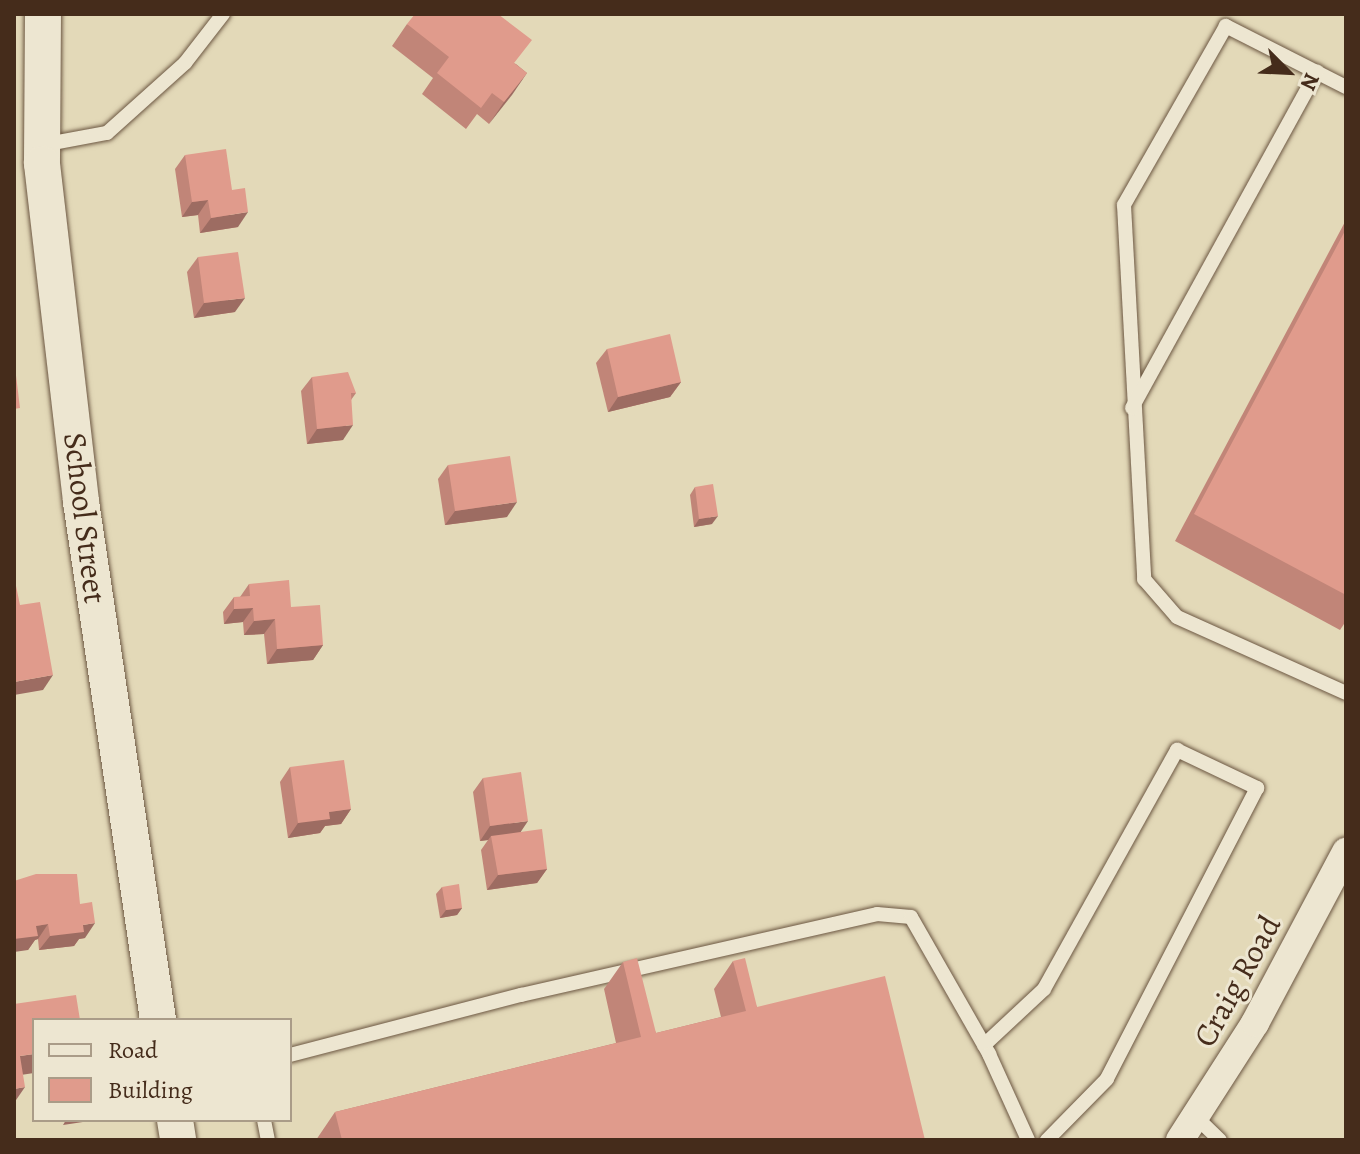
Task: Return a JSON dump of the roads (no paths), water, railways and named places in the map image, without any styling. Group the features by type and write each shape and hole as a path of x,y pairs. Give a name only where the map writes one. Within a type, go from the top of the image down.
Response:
{"street":[{"name":"School Street","path":"43,14 41,145 81,502 158,1018"},
{"name":"Craig Road","path":"1180,1140 1197,1118 1255,1023 1346,852"}],"lane":[{"path":"41,145 107,133 185,63 223,14"},
{"path":"1346,87 1226,26 1124,205 1132,408 1144,579 1177,617 1346,693"},
{"path":"1132,408 1317,72"},
{"path":"984,1045 1044,989 1177,750 1257,788 1107,1079 1047,1140"},
{"path":"292,1054 521,995 877,914 911,917 984,1045 1028,1140"},
{"path":"1197,1118 1220,1140"}]}
